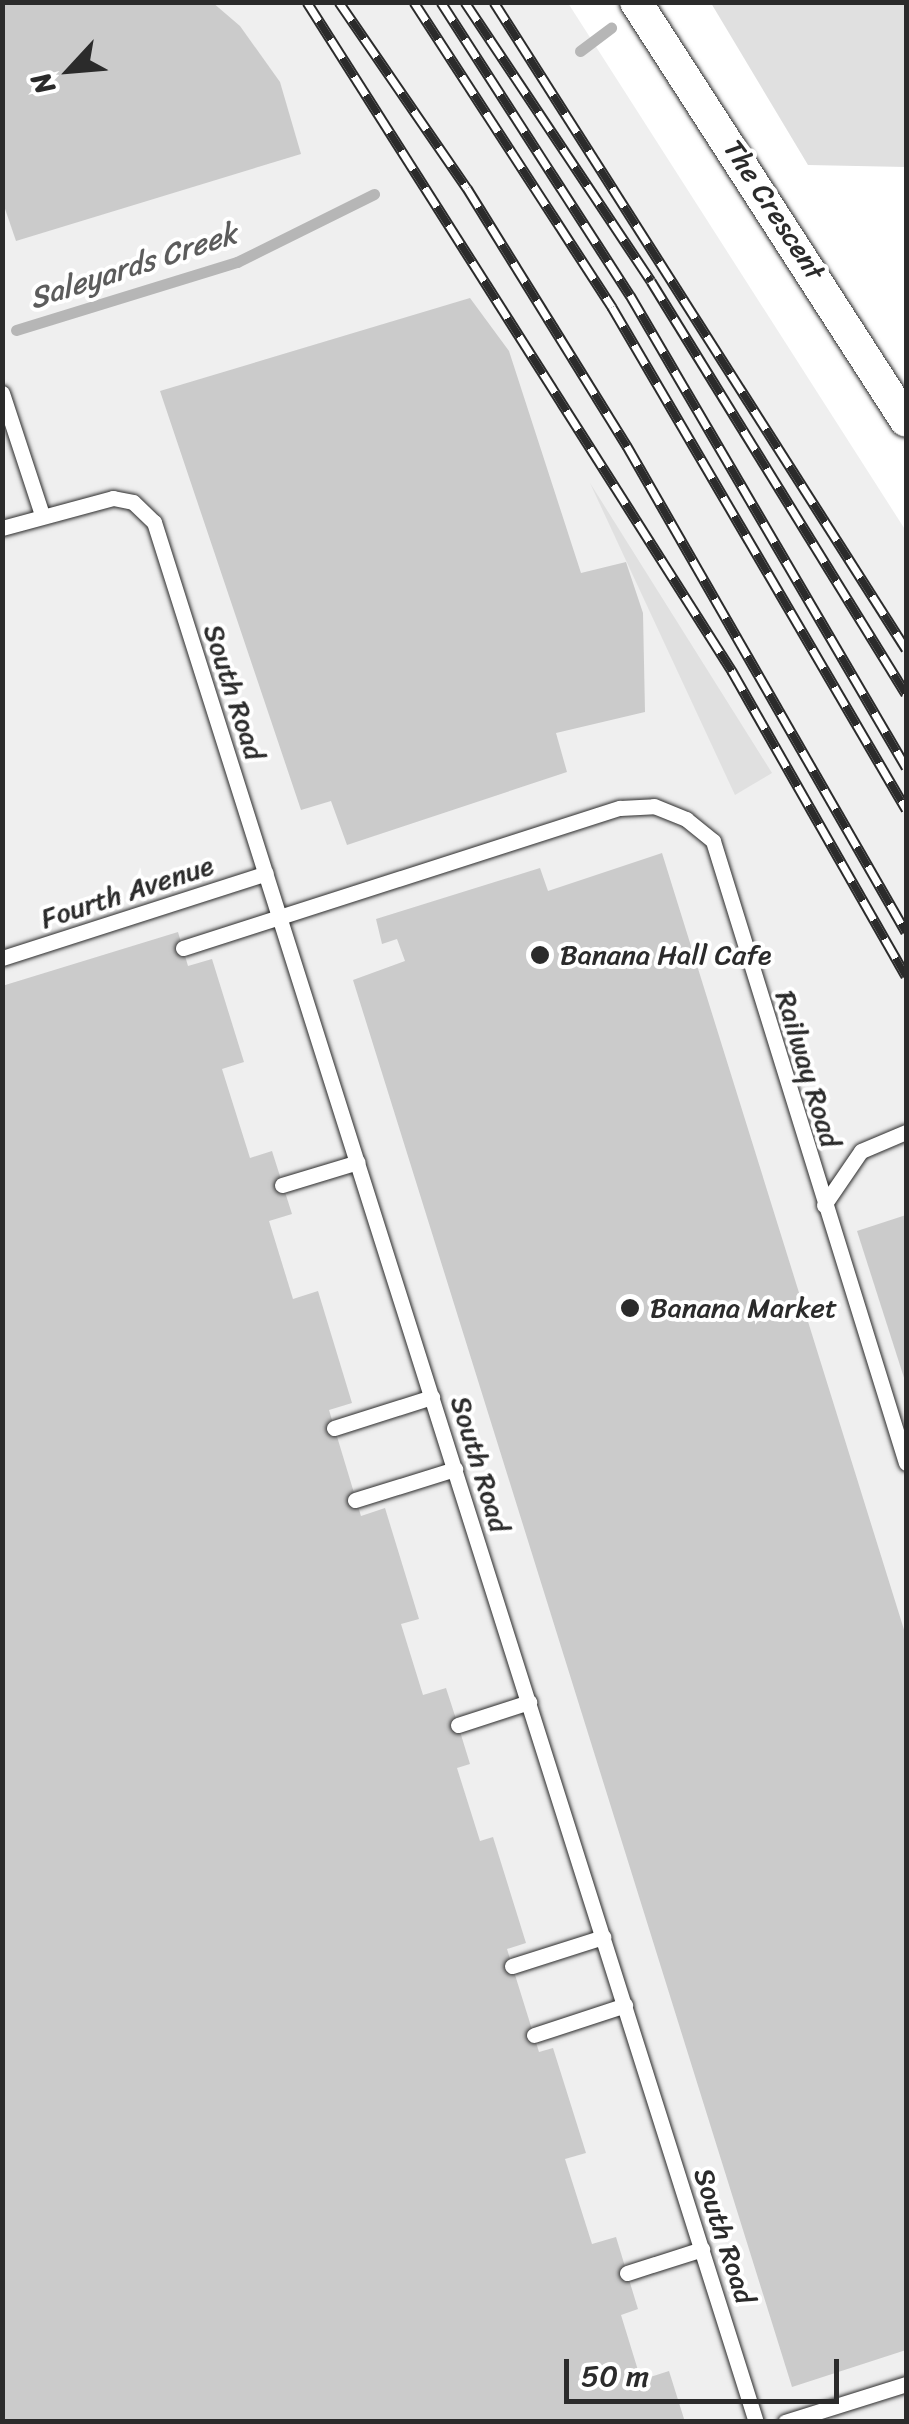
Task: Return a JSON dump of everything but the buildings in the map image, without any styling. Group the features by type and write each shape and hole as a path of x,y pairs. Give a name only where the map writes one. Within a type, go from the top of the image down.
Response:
{"street":[{"name":"The Crescent","path":"636,2 906,421"}],"lane":[{"path":"2,393 42,516 2,528"},
{"name":"South Road","path":"42,516 113,498 132,502 154,522 756,2422"},
{"name":"Railway Road","path":"281,917 620,808 654,806 686,818 713,841 906,1463"},
{"name":"Fourth Avenue","path":"2,958 266,874"},
{"path":"183,948 281,917"},
{"path":"824,1204 861,1151 906,1132"},
{"path":"282,1185 358,1162"},
{"path":"334,1428 432,1397"},
{"path":"355,1500 455,1469"},
{"path":"458,1725 529,1702"},
{"path":"512,1966 603,1937"},
{"path":"534,2035 625,2005"},
{"path":"627,2273 702,2249"},
{"path":"786,2422 906,2384"}],"shaded area":[{"path":"3,3 568,3 906,531 906,2421 3,2422"},
{"path":"711,3 906,3 906,167 808,165"},
{"path":"590,483 772,773 735,795"}],"waterway":[{"path":"580,51 611,28"},
{"name":"Saleyards Creek","path":"16,330 237,262 374,194"}],"railway":[{"path":"307,2 732,671 906,976"},
{"path":"339,2 467,188 627,446 906,932"},
{"path":"414,2 612,307 906,809"},
{"path":"441,2 630,295 906,767"},
{"path":"465,2 651,281 906,694"},
{"path":"494,2 906,649"}],"place":[{"name":"Banana Hall Cafe","path":"540,955"},
{"name":"Banana Market","path":"630,1308"}]}
